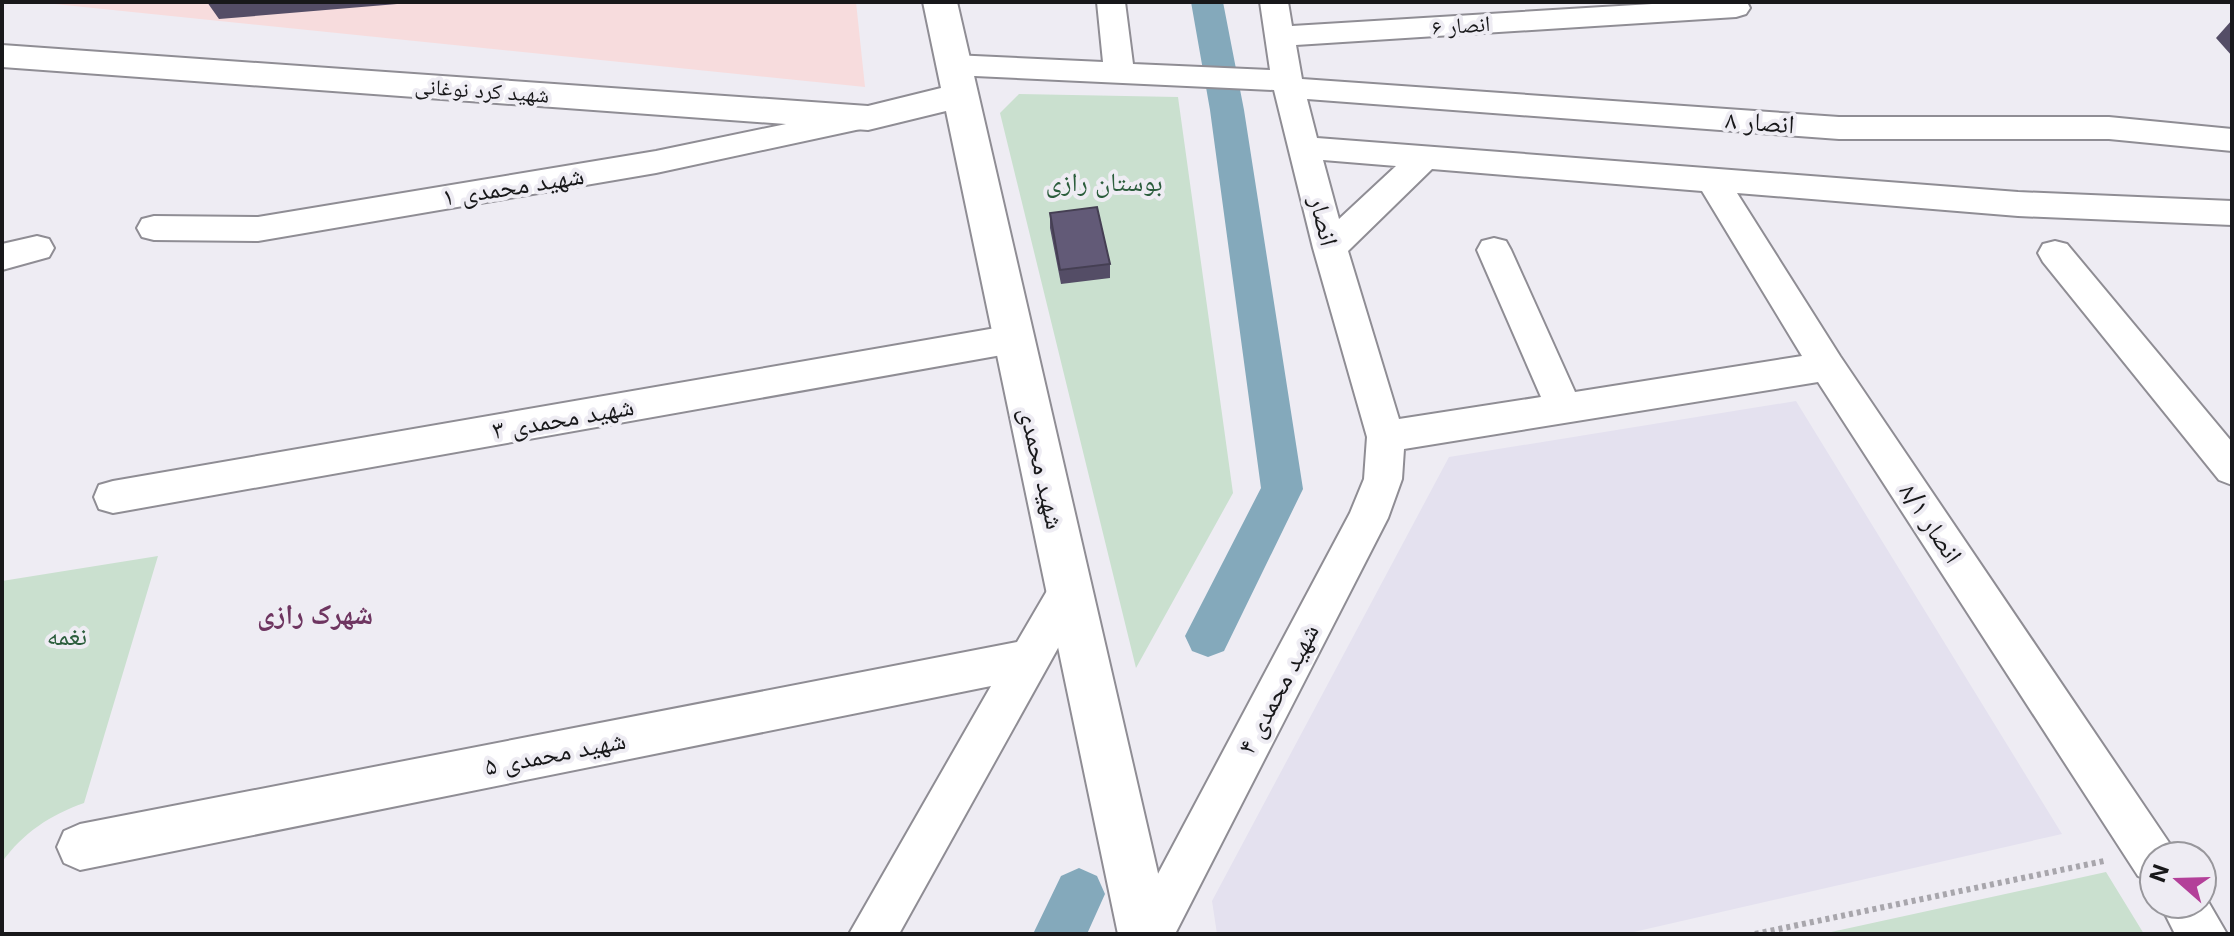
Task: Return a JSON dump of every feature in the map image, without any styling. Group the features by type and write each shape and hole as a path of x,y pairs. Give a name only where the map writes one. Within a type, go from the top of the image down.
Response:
{"street":[{"name":"شهید محمدی","path":"940,2 1147,934"},
{"path":"1111,2 1119,74"},
{"name":"انصار","path":"1274,2 1288,84 1330,248 1386,437"},
{"name":"انصار ۶","path":"1281,36 1734,5"},
{"name":"شهید کرد نوغانی","path":"2,56 868,118 956,80"},
{"name":"انصار ۸","path":"956,80 1119,74 1248,80 1839,128 2109,128 2232,140"},
{"name":"شهید محمدی ۱","path":"154,228 258,229 656,162 868,118"},
{"path":"1305,148 1714,183 2018,204 2232,213"},
{"path":"1330,248 1423,159"},
{"name":"انصار ۸/۱","path":"1714,183 1827,366 2140,840"},
{"path":"2,257 37,248"},
{"path":"1494,250 1564,408"},
{"path":"2055,253 2232,469"},
{"name":"شهید محمدی ۳","path":"113,497 1013,339"},
{"path":"1386,437 1827,366"},
{"name":"شهید محمدی ۴","path":"1147,934 1368,518 1383,479 1386,437"},
{"path":"873,934 1069,590"},
{"name":"شهید محمدی ۵","path":"80,847 1030,659"}],"path":[{"path":"1755,934 2138,859"}],"shaded area":[{"path":"35,2 856,2 865,87"},
{"path":"1796,401 2062,834 1625,934 1217,934 1212,901 1449,457"}],"green space":[{"name":"بوستان رازی","path":"1019,94 1178,97 1233,493 1136,668 1000,113"},
{"name":"نغمه","path":"158,556 84,803 38,826 2,862 2,581"},
{"path":"2106,872 2144,934 1822,934"}],"building":[{"path":"1097,207 1110,264 1060,270 1050,213"}],"waterway":[{"path":"1207,2 1227,110 1282,489 1208,636"},
{"path":"1059,934 1079,894"}],"district":[{"name":"شهرک رازی","path":"315,614"}]}
